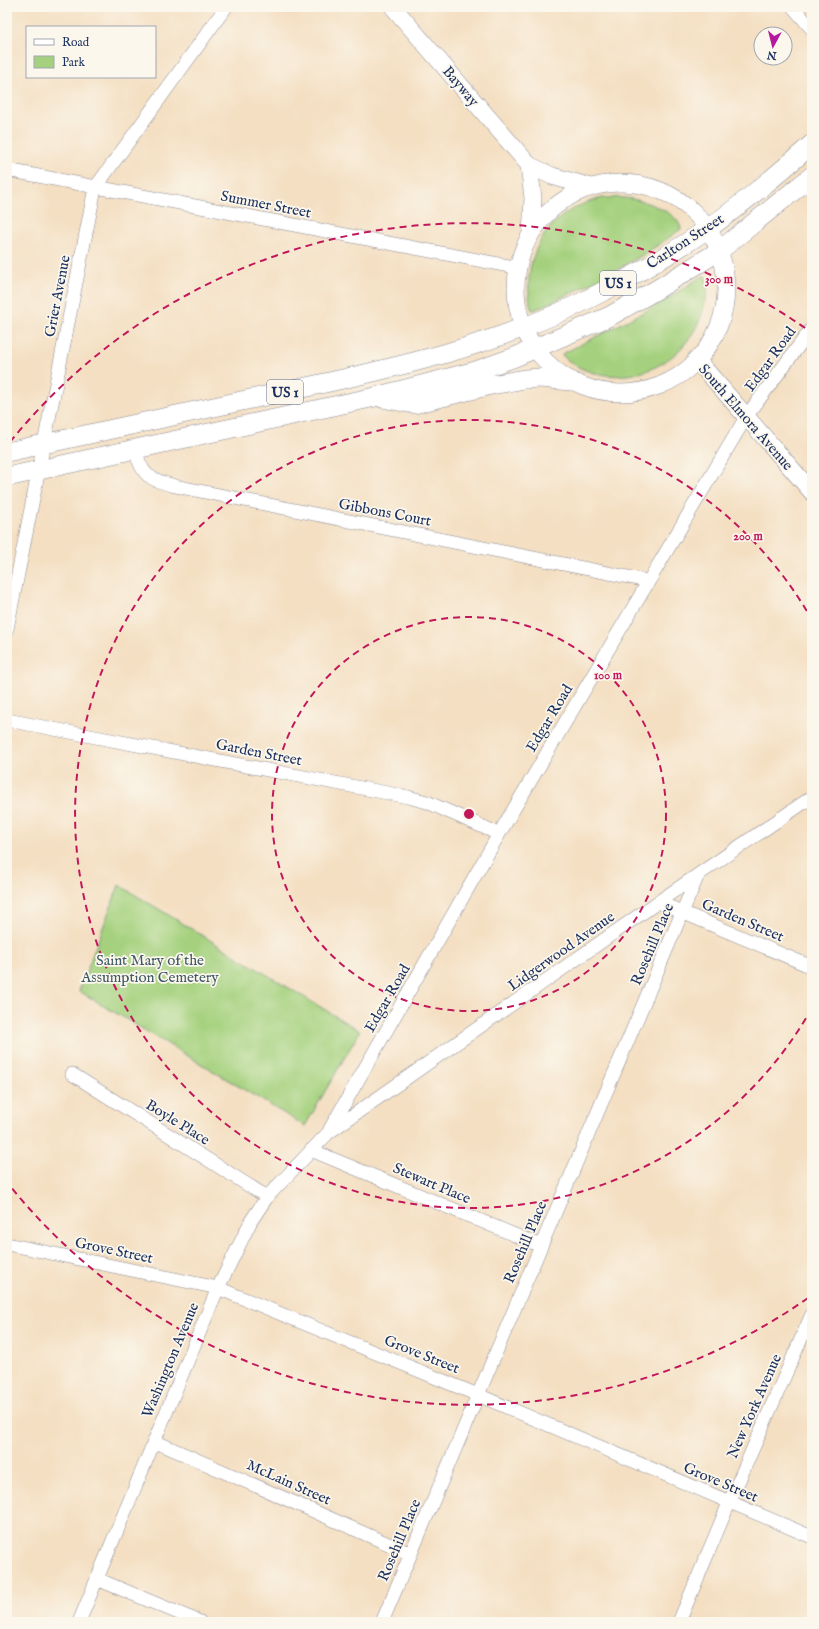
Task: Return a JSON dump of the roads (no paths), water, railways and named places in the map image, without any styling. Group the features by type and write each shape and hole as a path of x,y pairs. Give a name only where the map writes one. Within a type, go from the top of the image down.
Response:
{"highway":[{"name":"Carlton Street","path":"523,327 605,291 706,229 754,193 812,144"},
{"name":"Carlton Street","path":"535,349 610,316 656,290 719,251 812,176"},
{"name":"US 1","path":"7,452 367,374 466,348 523,327"},
{"name":"US 1","path":"7,477 375,397 476,371 535,349"},
{"path":"375,397 414,404 491,385 525,379 540,378 571,381"}],"main road":[{"name":"Bayway","path":"393,7 529,165 552,176 591,187"},
{"path":"529,165 533,198 531,235"},
{"path":"604,184 624,184 654,191 684,206 706,229 719,251 726,270 727,279 724,314 713,341 696,359 680,372 663,382 635,391 613,392 597,390 571,381 552,368 535,349 523,327 518,297 519,268 524,249 531,235 543,217 553,206 568,196 591,187 604,184"},
{"name":"South Elmora Avenue","path":"696,359 812,492"}],"street":[{"name":"Grier Avenue","path":"7,629 95,188 226,7"},
{"path":"793,7 812,29"},
{"name":"Summer Street","path":"7,170 519,268"},
{"name":"Edgar Road","path":"328,1133 499,834 746,417 812,328"},
{"name":"Gibbons Court","path":"135,449 140,467 144,472 160,482 175,486 648,581"},
{"name":"Garden Street","path":"7,720 408,797 427,802 499,834"},
{"name":"Lidgerwood Avenue","path":"328,1133 658,902 812,797"},
{"name":"Rosehill Place","path":"382,1622 698,875"},
{"name":"Garden Street","path":"658,902 812,967"},
{"name":"Boyle Place","path":"72,1074 267,1197"},
{"name":"Washington Avenue","path":"78,1622 218,1288 251,1221 267,1197 328,1133"},
{"name":"Stewart Place","path":"311,1150 541,1246"},
{"name":"Grove Street","path":"7,1244 218,1288 478,1395 812,1537"},
{"name":"New York Avenue","path":"678,1622 812,1314"},
{"name":"McLain Street","path":"154,1441 411,1554"},
{"path":"97,1579 200,1622"}],"park label":[{"name":"Saint Mary of the Assumption Cemetery","path":"150,968"}]}
